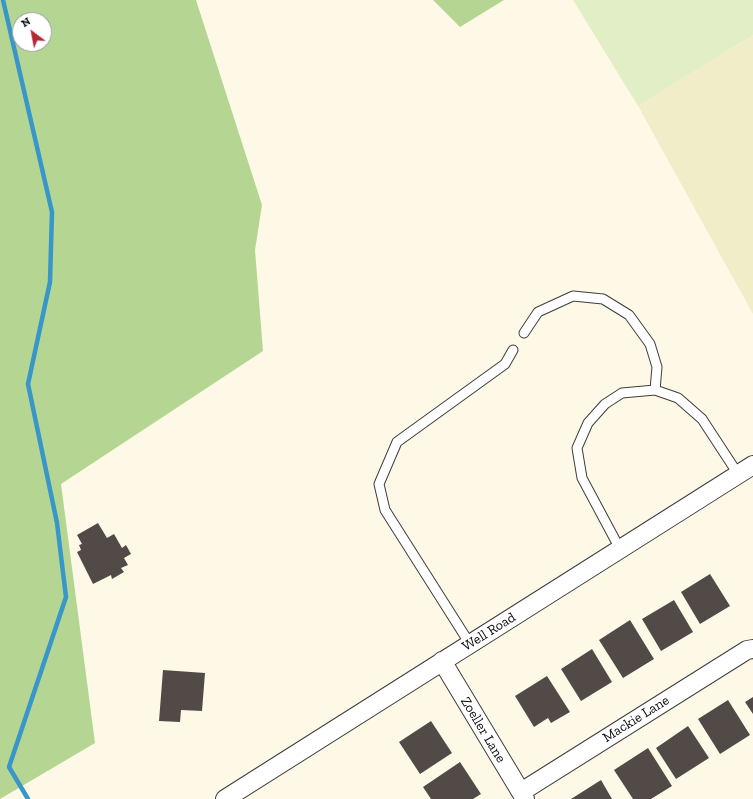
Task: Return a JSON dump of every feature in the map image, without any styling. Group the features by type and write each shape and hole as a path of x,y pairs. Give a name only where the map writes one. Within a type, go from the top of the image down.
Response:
{"street":[{"name":"Well Road","path":"225,799 753,465"},
{"name":"Mackie Lane","path":"523,796 747,650 753,648"},
{"name":"Zoeller Lane","path":"442,661 523,796"}],"lane":[{"path":"524,333 538,312 573,296 603,299 629,315 650,344 657,367 655,390"},
{"path":"470,644 385,510 379,484 397,442 505,364 513,350"},
{"path":"620,549 582,478 576,448 588,423 605,404 622,393 655,390 678,398 702,419 738,474"}],"shaded area":[{"path":"753,35 753,314 638,106"}],"green space":[{"path":"0,0 196,0 262,205 255,250 263,351 61,484 95,743 0,799"},
{"path":"433,0 504,0 460,27"},
{"path":"573,0 753,0 753,35 638,106"}],"building":[{"path":"98,523 107,538 114,534 122,548 126,545 131,554 124,558 128,565 121,568 124,572 112,579 111,575 93,584 77,552 81,550 79,545 82,544 77,535"},
{"path":"710,574 730,606 700,624 681,592"},
{"path":"674,600 693,632 661,651 642,619"},
{"path":"630,620 654,659 623,678 599,640"},
{"path":"592,649 612,682 581,701 561,669"},
{"path":"163,670 205,673 202,711 181,710 180,722 159,721"},
{"path":"547,676 570,712 551,723 548,718 534,727 515,696"},
{"path":"753,697 753,714 745,702"},
{"path":"728,700 750,735 720,754 698,719"},
{"path":"431,721 452,753 420,774 399,742"},
{"path":"688,726 709,758 676,779 656,748"},
{"path":"648,748 672,786 651,799 633,799 614,770"},
{"path":"460,762 481,794 473,799 431,799 423,787"},
{"path":"601,780 612,799 571,799"}],"waterway":[{"path":"3,0 52,212 50,282 28,384 57,523 66,597 9,767 28,799"}]}
